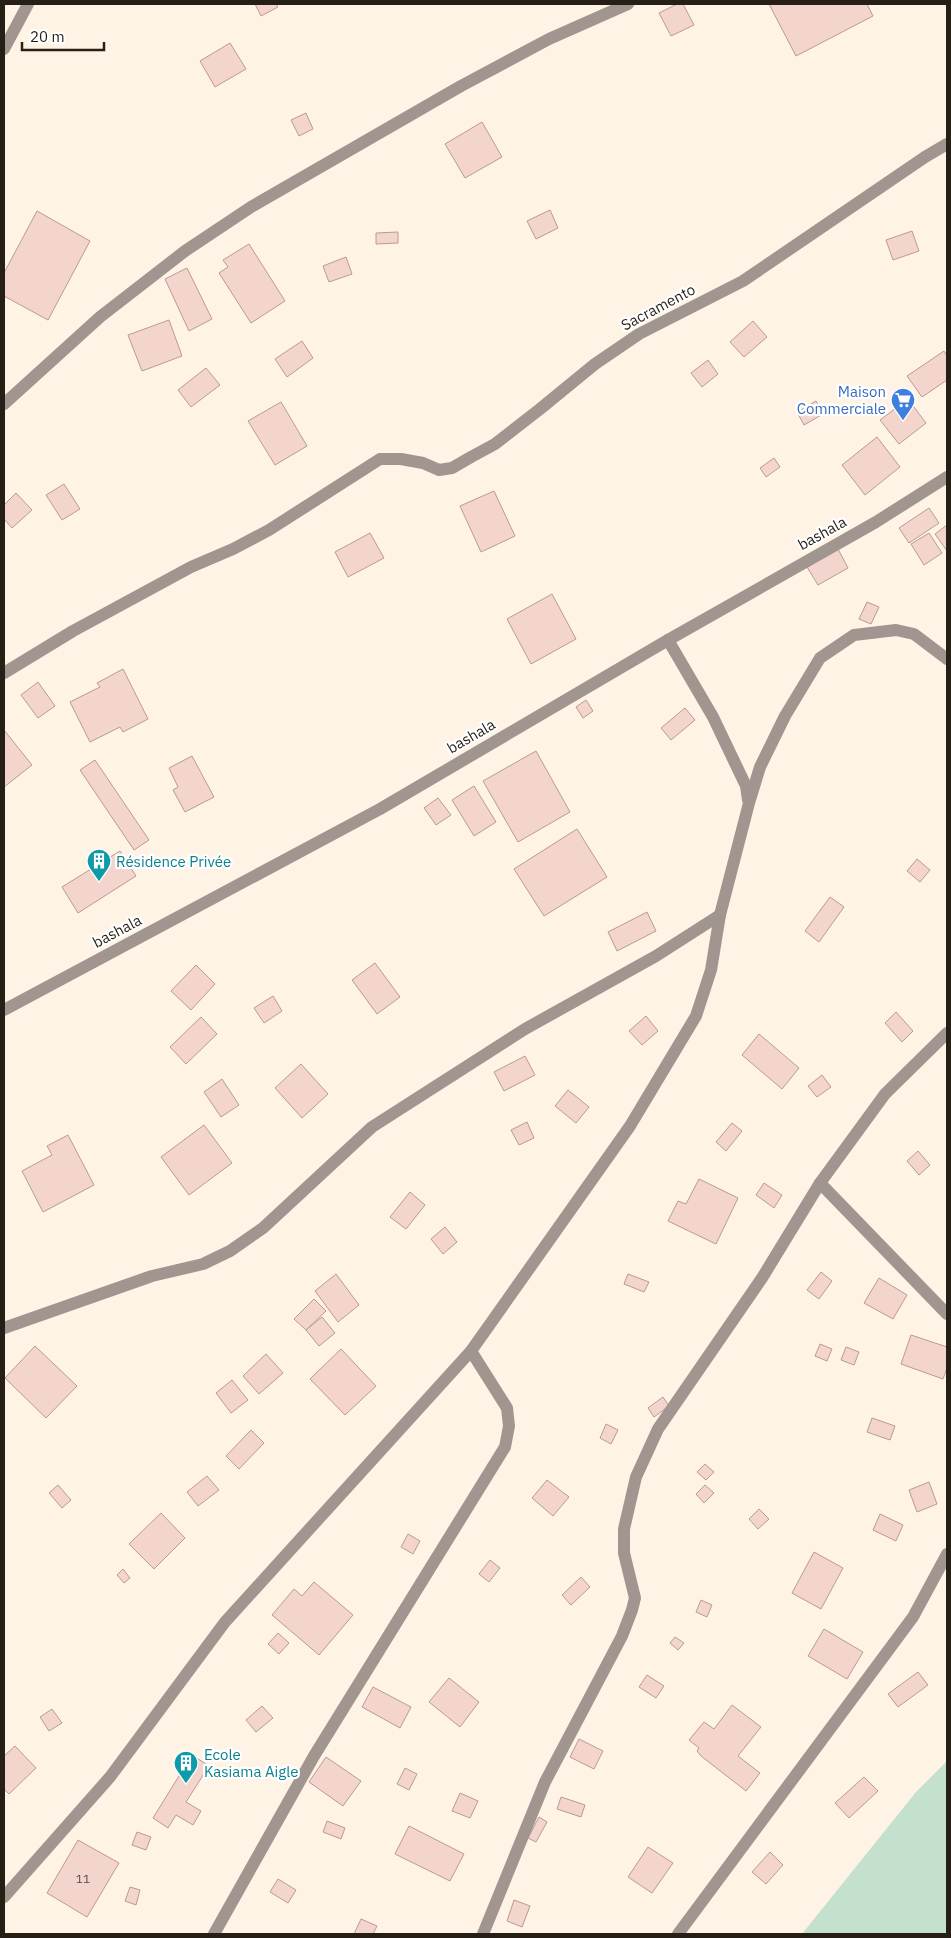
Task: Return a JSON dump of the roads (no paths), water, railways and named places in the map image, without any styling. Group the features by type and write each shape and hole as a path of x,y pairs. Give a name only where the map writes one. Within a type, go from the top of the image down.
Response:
{"street":[{"path":"4,49 28,4"},
{"path":"4,404 100,317 185,251 251,207 461,86 550,40 628,4"},
{"name":"Sacramento","path":"4,673 73,630 191,566 233,549 269,530 380,459 423,462 439,470 452,468 495,444 540,410 595,364 639,334 744,281 925,157 947,144"},
{"name":"bashala","path":"4,1010 380,809 668,640 876,522 947,477"},
{"path":"4,1897 110,1777 225,1622 471,1351 630,1126 696,1016 711,970 720,914 760,767 785,716 820,658 854,635 896,630 914,634 947,659"},
{"path":"668,640 713,716 746,786 749,803"},
{"path":"4,1328 152,1276 203,1264 230,1251 263,1228 372,1127 525,1029 656,956 720,914"},
{"path":"483,1934 545,1782 622,1636 632,1610 635,1598 624,1553 624,1528 636,1477 647,1450 658,1430 762,1278 820,1182 885,1094 947,1034"},
{"path":"820,1182 947,1314"},
{"path":"214,1934 314,1756 506,1447 509,1426 507,1408 471,1351"},
{"path":"678,1934 913,1617 947,1554"}],"place":[{"name":"Maison Commerciale","path":"903,421"},
{"name":"Résidence Privée","path":"99,882"},
{"name":"Ecole Kasiama Aigle","path":"186,1784"}]}
